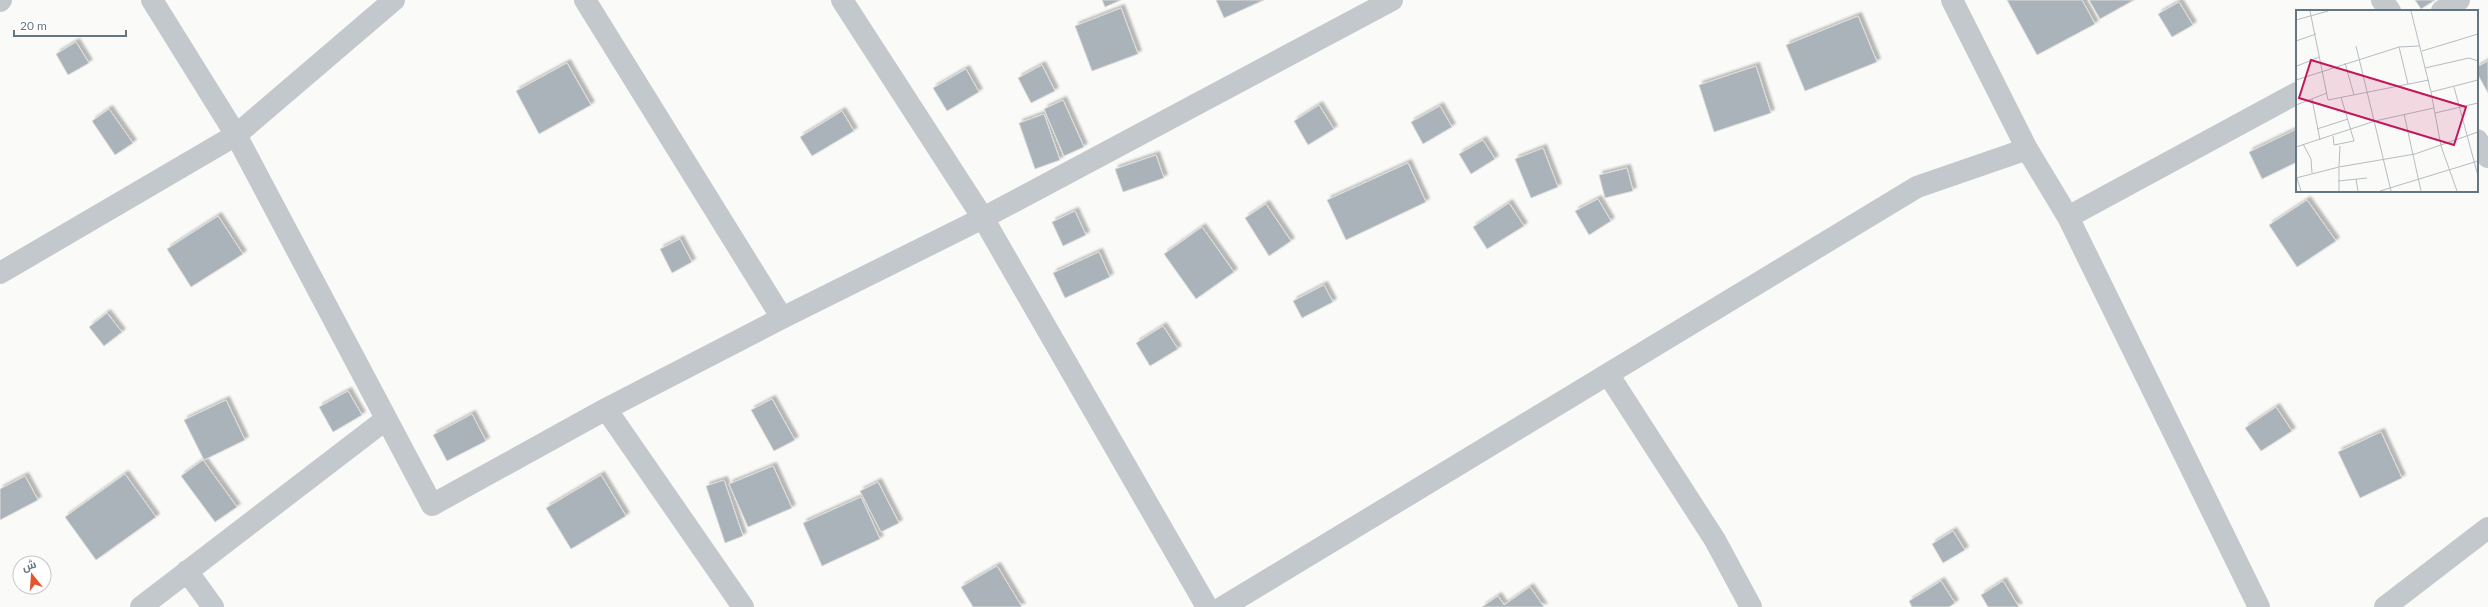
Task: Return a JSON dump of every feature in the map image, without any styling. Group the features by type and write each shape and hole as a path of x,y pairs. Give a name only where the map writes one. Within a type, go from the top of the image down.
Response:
{"street":[{"path":"152,0 236,135 385,420 432,505 606,409 782,318 983,218 1392,0"},
{"path":"0,273 236,135 394,0"},
{"path":"585,0 782,318"},
{"path":"842,0 983,218 1207,607"},
{"path":"1952,0 2027,149 2068,217 2259,607"},
{"path":"2382,0 2389,10"},
{"path":"2444,10 2460,0"},
{"path":"2068,217 2296,93"},
{"path":"2478,142 2488,157"},
{"path":"1223,607 1917,187 2027,149"},
{"path":"1608,374 1715,540 1751,607"},
{"path":"606,409 743,607"},
{"path":"141,607 385,420"},
{"path":"2385,607 2488,528"},
{"path":"187,571 209,598 213,607"}],"building":[{"path":"1102,0 1121,0 1105,7"},
{"path":"1216,0 1264,0 1224,18"},
{"path":"2007,0 2082,0 2095,24 2037,55"},
{"path":"2089,0 2134,0 2100,19"},
{"path":"2415,0 2435,0 2421,9"},
{"path":"2179,2 2193,25 2172,37 2158,14"},
{"path":"1121,8 1138,54 1092,71 1075,26"},
{"path":"1858,16 1877,62 1805,91 1786,45"},
{"path":"76,42 89,63 68,75 56,54"},
{"path":"2488,61 2488,93 2478,75 2478,66"},
{"path":"567,63 591,105 539,134 516,91"},
{"path":"1042,65 1055,91 1031,103 1018,78"},
{"path":"1756,66 1771,113 1714,132 1699,85"},
{"path":"966,69 979,92 947,111 933,88"},
{"path":"1063,100 1084,147 1064,156 1044,109"},
{"path":"1319,105 1334,129 1308,145 1294,121"},
{"path":"1440,106 1452,127 1423,144 1411,122"},
{"path":"109,109 133,143 115,155 92,121"},
{"path":"842,111 854,131 812,156 800,137"},
{"path":"1044,114 1060,160 1035,169 1019,123"},
{"path":"2296,129 2296,162 2262,179 2249,152"},
{"path":"1483,140 1495,159 1471,174 1459,154"},
{"path":"1543,148 1558,187 1531,198 1515,159"},
{"path":"1156,155 1164,178 1123,192 1115,169"},
{"path":"1408,163 1426,202 1346,240 1327,200"},
{"path":"1627,168 1633,191 1605,198 1599,175"},
{"path":"1598,199 1611,221 1589,235 1575,211"},
{"path":"2307,200 2336,241 2297,267 2269,225"},
{"path":"1509,203 1524,226 1487,249 1473,227"},
{"path":"1266,204 1291,241 1269,256 1245,218"},
{"path":"1075,211 1086,235 1063,246 1052,222"},
{"path":"218,216 243,254 191,287 167,249"},
{"path":"1202,227 1234,272 1196,299 1164,254"},
{"path":"680,239 692,262 672,273 660,249"},
{"path":"1099,252 1110,277 1065,298 1053,273"},
{"path":"1324,285 1333,302 1302,318 1293,301"},
{"path":"107,313 122,332 104,346 89,327"},
{"path":"1163,326 1178,349 1150,366 1136,343"},
{"path":"348,391 362,415 333,432 319,407"},
{"path":"772,399 795,440 774,451 751,410"},
{"path":"226,400 245,440 204,460 184,420"},
{"path":"2276,407 2292,431 2261,451 2245,428"},
{"path":"472,414 486,441 447,461 433,435"},
{"path":"2381,432 2402,478 2360,498 2338,452"},
{"path":"203,460 237,507 215,522 181,476"},
{"path":"773,466 792,508 748,527 729,484"},
{"path":"125,474 156,517 96,560 65,517"},
{"path":"601,475 626,516 571,549 546,508"},
{"path":"25,476 38,500 0,520 0,489"},
{"path":"724,480 743,536 725,543 706,486"},
{"path":"878,482 899,523 881,532 860,491"},
{"path":"861,497 880,539 822,566 803,523"},
{"path":"1953,531 1965,550 1943,563 1932,544"},
{"path":"997,566 1022,607 973,607 961,587"},
{"path":"1941,581 1955,603 1949,607 1912,607 1909,601"},
{"path":"2003,581 2019,607 1988,607 1981,595"},
{"path":"1530,587 1544,607 1482,607 1498,596 1504,605"}]}
